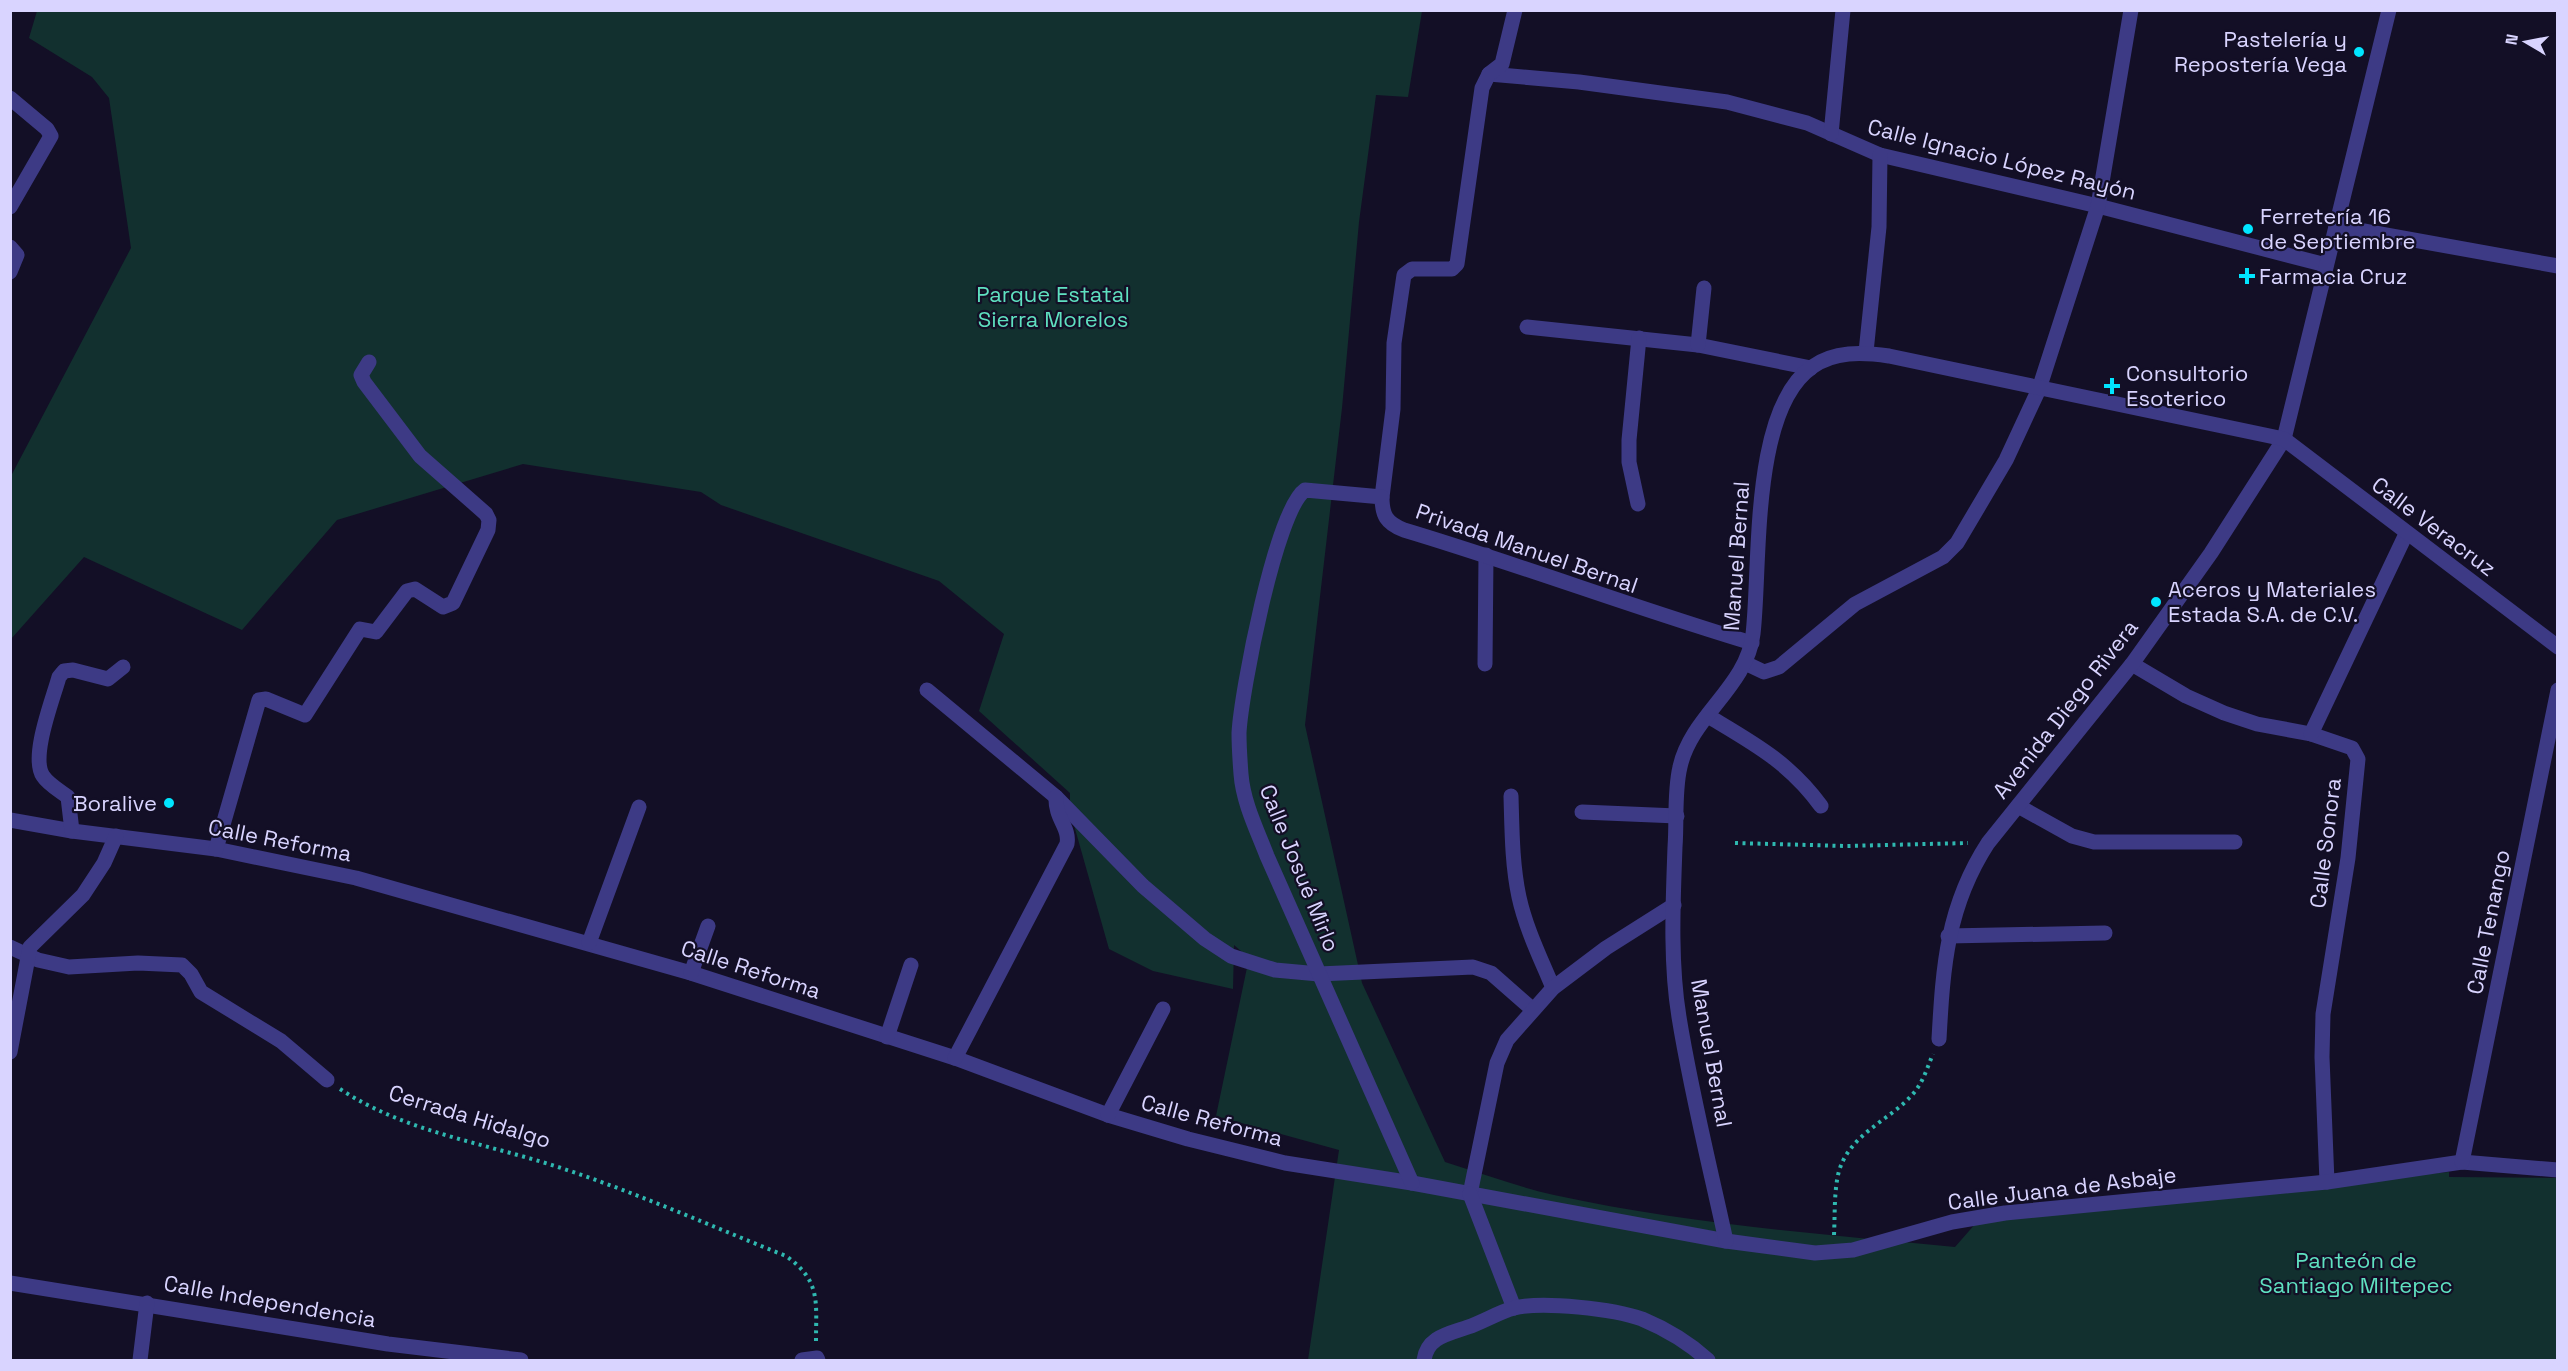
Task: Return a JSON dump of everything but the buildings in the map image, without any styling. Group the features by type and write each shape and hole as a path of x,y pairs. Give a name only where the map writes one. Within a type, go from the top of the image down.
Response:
{"street":[{"path":"1382,497 1393,409 1394,343 1404,275 1412,269 1452,269 1457,264 1482,88 1489,74 1502,64 1515,10"},
{"path":"1830,134 1843,10"},
{"path":"1745,663 1757,670 1772,671 1855,604 1943,557 1957,543 2001,469 2039,389 2098,206 2131,10"},
{"name":"Avenida Diego Rivera","path":"1939,1039 1942,976 1948,936 1972,867 1988,843 2132,664 2211,553 2284,439 2389,10"},
{"name":"Calle Ignacio López Rayón","path":"1489,74 1579,82 1727,102 1776,113 1880,155 2098,206 2326,266"},
{"path":"10,98 50,133 49,141 10,207"},
{"path":"1880,155 1879,227 1866,352 2284,439"},
{"path":"2336,226 2558,266"},
{"path":"10,247 17,255 10,272"},
{"path":"1698,345 1704,288"},
{"path":"1527,327 1698,345 1811,368"},
{"path":"1638,504 1629,462 1629,440 1639,338"},
{"name":"Manuel Bernal","path":"1726,1241 1678,1016 1674,905 1679,772 1688,741 1745,663 1752,643 1762,485 1779,416 1792,387 1811,368 1845,354 1866,352"},
{"path":"216,849 257,703 262,698 266,699 305,715 360,629 376,632 407,591 415,589 443,607 453,603 488,530 489,520 420,456 375,397 361,375 369,362"},
{"name":"Calle Veracruz","path":"2284,439 2406,534 2558,647"},
{"name":"Calle Josué Mirlo","path":"1382,497 1305,490 1291,505 1272,566 1243,699 1239,734 1241,777 1249,812 1412,1183"},
{"name":"Privada Manuel Bernal","path":"1382,497 1382,509 1391,525 1486,555 1652,614 1752,643"},
{"path":"2312,734 2406,534"},
{"path":"1485,664 1486,555"},
{"name":"Calle Sonora","path":"2132,664 2186,696 2224,713 2257,724 2312,734 2352,748 2358,759 2348,858 2323,1014 2322,1056 2327,1182"},
{"path":"72,831 68,797 44,778 38,767 42,739 59,677 64,671 73,670 108,679 123,667"},
{"path":"927,690 1056,797 1143,886 1205,939 1231,956 1254,966 1319,974 1473,967 1491,973 1532,1009"},
{"name":"Calle Tenango","path":"2462,1162 2558,690"},
{"path":"1708,716 1791,769 1821,806"},
{"path":"1511,796 1514,867 1519,899 1528,928 1553,988"},
{"path":"955,1058 1067,844 1067,832 1057,814 1056,797"},
{"path":"2018,806 2072,836 2088,841 2235,842"},
{"path":"589,943 639,807"},
{"path":"1582,812 1677,816"},
{"name":"Calle Reforma","path":"10,820 72,831 216,849 356,878 691,973 955,1058 1108,1115 1188,1139 1285,1163 1470,1194"},
{"path":"10,1052 27,953 36,938 83,895 104,863 116,836"},
{"path":"1514,1308 1470,1194 1497,1063 1507,1040 1532,1009 1553,988 1606,948 1674,905"},
{"path":"691,973 708,926"},
{"path":"1948,936 2105,933"},
{"path":"10,947 38,960 69,967 138,963 182,965 191,974 201,992 281,1041 327,1080"},
{"path":"887,1037 911,965"},
{"path":"1108,1115 1163,1009"},
{"name":"Calle Juana de Asbaje","path":"1470,1194 1726,1241 1833,1253 1853,1250 1952,1222 2005,1213 2327,1182 2462,1162 2558,1170"},
{"name":"Calle Independencia","path":"10,1283 147,1303 388,1344 521,1360"},
{"path":"140,1360 147,1303"},
{"path":"1424,1360 1430,1343 1440,1337 1514,1308 1568,1306 1641,1319 1691,1345 1708,1360"}],"path":[{"path":"1735,843 1846,846 1988,843"},
{"path":"1833,1253 1838,1173 1849,1151 1877,1121 1911,1096 1921,1083 1939,1039"},
{"name":"Cerrada Hidalgo","path":"327,1080 366,1106 413,1126 594,1179 786,1256 800,1266 811,1280 816,1292 812,1360"}],"green space":[{"name":"Parque Estatal Sierra Morelos","path":"37,11 1422,11 1408,97 1376,95 1359,222 1342,408 1305,725 1362,983 1445,1162 1540,1192 1654,1214 1754,1227 1955,1247 1983,1215 2449,1172 2449,1177 2557,1178 2557,1360 1308,1360 1339,1150 1216,1116 1249,958 1234,945 1233,989 1153,971 1109,949 1070,811 1070,793 979,711 1004,634 939,581 721,505 701,492 523,464 337,520 242,630 84,557 11,639 11,476 131,248 109,98 92,77 29,38"}],"place":[{"name":"Pastelería y Repostería Vega","path":"2359,52"},
{"name":"Ferretería 16 de Septiembre","path":"2248,229"},
{"name":"Farmacia Cruz","path":"2247,276"},
{"name":"Consultorio Esoterico","path":"2112,386"},
{"name":"Aceros y Materiales Estada S.A. de C.V.","path":"2156,602"},
{"name":"Boralive","path":"169,803"}],"park label":[{"name":"Panteón de Santiago Miltepec","path":"2356,1272"}]}
